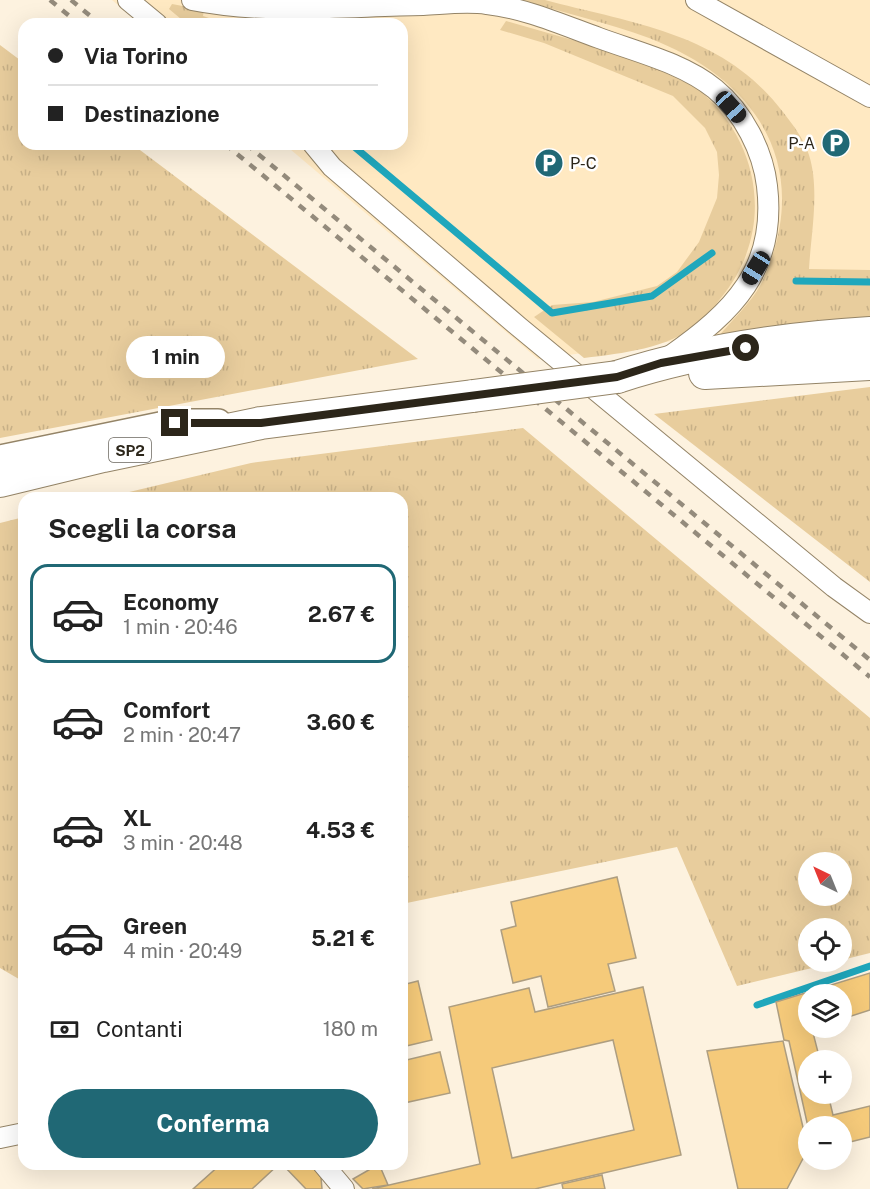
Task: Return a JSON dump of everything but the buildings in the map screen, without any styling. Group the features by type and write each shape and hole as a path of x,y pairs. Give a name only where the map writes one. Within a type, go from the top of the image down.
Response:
{"main road":[{"name":"SP2","path":"617,377 661,363 746,348 870,333"},
{"name":"SP2","path":"0,481 103,456 261,423 617,377 870,364"},
{"path":"0,459 175,423 261,423"}],"street":[{"path":"128,0 150,18"},
{"path":"201,2 230,0"},
{"path":"696,0 870,97"},
{"path":"201,2 281,11 486,4 526,12 680,68 715,89 746,124 765,170 770,215 756,268 734,303 710,328 661,363"},
{"path":"311,150 519,327 834,587 870,613"},
{"path":"318,150 332,167"},
{"path":"0,1138 18,1134"},
{"path":"328,1170 344,1189"}],"shaded area":[{"path":"112,0 870,0 870,318 787,326 538,359 291,150 408,150 408,18 133,18"}],"green space":[{"path":"522,0 545,0 675,35 705,48 733,65 759,85 794,127 809,155 814,183 814,212 809,269 870,270 870,323 718,337 759,287 777,239 782,200 778,165 766,132 746,103 720,78 687,56 649,38"},
{"path":"172,4 204,10 203,16 209,18 180,18 169,9"},
{"path":"506,21 612,52 689,84 698,89 720,111 737,135 748,162 754,190 754,218 749,246 738,274 711,312 687,332 644,348 584,358 534,317 552,305 593,302 657,286 677,272 699,242 717,198 719,175 717,152 705,128 673,96 544,43 500,30"},
{"path":"0,45 18,58 18,150 140,150 418,359 0,438"},
{"path":"870,387 870,582 654,414"},
{"path":"523,428 870,718 870,953 852,958 852,918 798,918 798,971 737,986 677,847 408,903 408,492 129,492 251,463"},
{"path":"18,518 18,978 0,968 0,523"}],"waterway":[{"path":"358,150 552,313 652,296 712,253"},
{"path":"796,281 870,282"},
{"path":"757,1005 870,966"}],"railway":[{"path":"50,0 72,18"},
{"path":"71,0 93,18"},
{"path":"232,150 870,677"},
{"path":"253,150 870,660"}],"place":[{"name":"P-A","path":"836,143"},
{"name":"P-C","path":"549,163"}],"route":[{"path":"175,423 261,423 617,377 661,363 746,348"}]}
